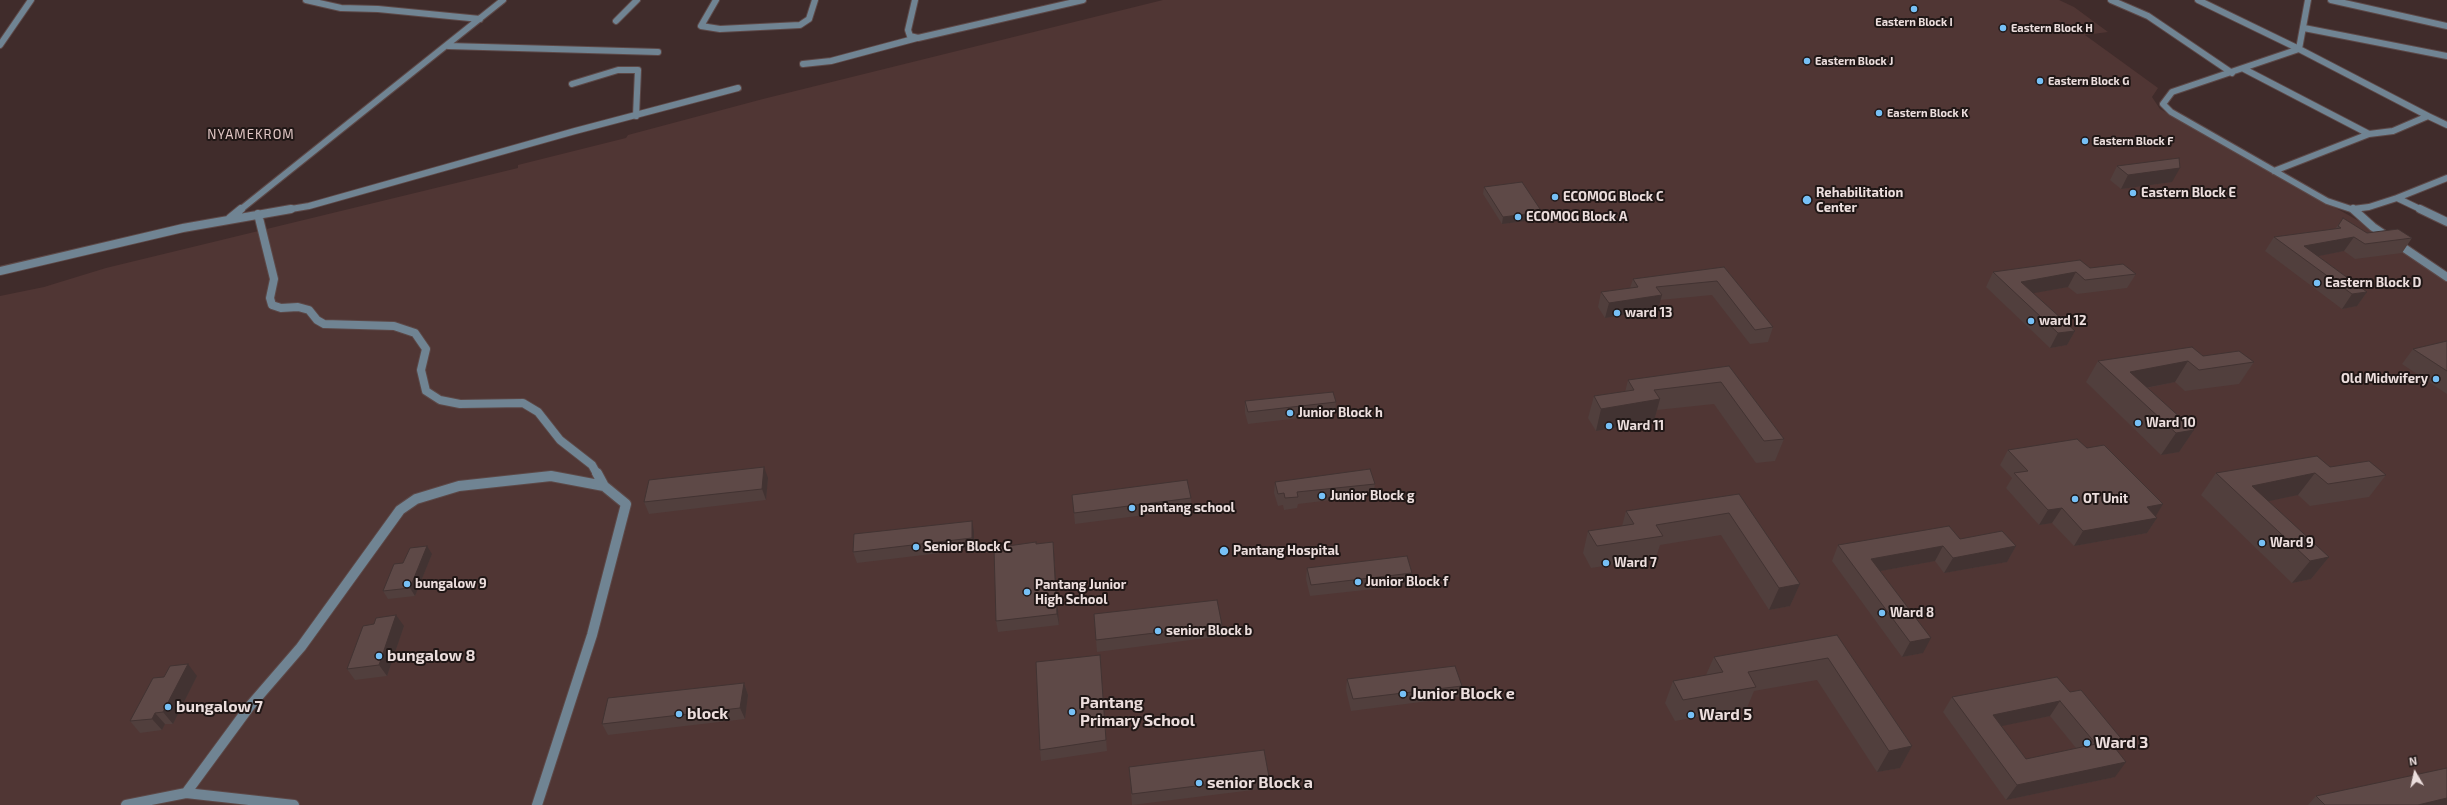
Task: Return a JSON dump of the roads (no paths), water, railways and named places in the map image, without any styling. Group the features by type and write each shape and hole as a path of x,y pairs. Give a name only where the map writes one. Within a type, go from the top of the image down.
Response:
{"street":[{"path":"0,45 31,0"},
{"path":"306,0 341,8 378,9 480,19"},
{"path":"230,219 448,46 503,0"},
{"path":"616,21 637,0"},
{"path":"716,0 701,26 709,29 800,24 809,19 815,0"},
{"path":"915,0 908,30 910,36 918,38"},
{"path":"803,64 831,62 918,38 934,36 1083,0"},
{"path":"2111,0 2148,16 2232,73"},
{"path":"2198,0 2299,49 2447,125"},
{"path":"2299,49 2308,0"},
{"path":"2332,0 2447,26"},
{"path":"2304,28 2447,56"},
{"path":"448,46 658,52"},
{"path":"2299,49 2244,69 2172,92 2165,98 2163,104 2171,112 2327,201 2353,209 2369,207 2397,198 2447,178"},
{"path":"2244,69 2369,134"},
{"path":"572,84 618,70 638,70 636,116"},
{"path":"0,271 230,219 309,206 576,130 636,116 738,88"},
{"path":"2274,171 2369,134 2393,131 2428,116"},
{"path":"2397,198 2447,222"},
{"path":"2353,209 2373,227 2447,277"},
{"path":"258,214 274,279 270,298 272,305 281,308 298,307 309,310 317,320 324,324 394,326 415,333 426,349 421,370 426,391 440,400 460,404 523,403 538,412 560,440 592,465 604,486 626,504 624,520 592,635 537,805"},
{"path":"186,793 250,706 301,647 400,510 416,499 460,486 552,476 604,486"},
{"path":"126,805 186,793 294,805"}],"place":[{"name":"Eastern Block I","path":"1914,9"},
{"name":"Eastern Block H","path":"2003,28"},
{"name":"Eastern Block J","path":"1807,61"},
{"name":"Eastern Block G","path":"2040,81"},
{"name":"Eastern Block K","path":"1879,113"},
{"name":"Eastern Block F","path":"2085,141"},
{"name":"Eastern Block E","path":"2133,193"},
{"name":"ECOMOG Block C","path":"1555,197"},
{"name":"Rehabilitation Center","path":"1807,200"},
{"name":"ECOMOG Block A","path":"1518,217"},
{"name":"Eastern Block D","path":"2317,283"},
{"name":"ward 13","path":"1617,313"},
{"name":"ward 12","path":"2031,321"},
{"name":"Old Midwifery","path":"2436,379"},
{"name":"Junior Block h","path":"1290,413"},
{"name":"Ward 10","path":"2138,423"},
{"name":"Ward 11","path":"1609,426"},
{"name":"Junior Block g","path":"1322,496"},
{"name":"OT Unit","path":"2075,499"},
{"name":"pantang school","path":"1132,508"},
{"name":"Ward 9","path":"2262,543"},
{"name":"Senior Block C","path":"916,547"},
{"name":"Pantang Hospital","path":"1224,551"},
{"name":"Ward 7","path":"1606,563"},
{"name":"Junior Block f","path":"1358,582"},
{"name":"bungalow 9","path":"407,584"},
{"name":"Pantang Junior High School","path":"1027,592"},
{"name":"Ward 8","path":"1882,613"},
{"name":"senior Block b","path":"1158,631"},
{"name":"bungalow 8","path":"379,656"},
{"name":"Junior Block e","path":"1403,694"},
{"name":"bungalow 7","path":"168,707"},
{"name":"Pantang Primary School","path":"1072,712"},
{"name":"block","path":"679,714"},
{"name":"Ward 5","path":"1691,715"},
{"name":"Ward 3","path":"2087,743"},
{"name":"senior Block a","path":"1199,783"}],"district":[{"name":"NYAMEKROM","path":"251,135"}]}
